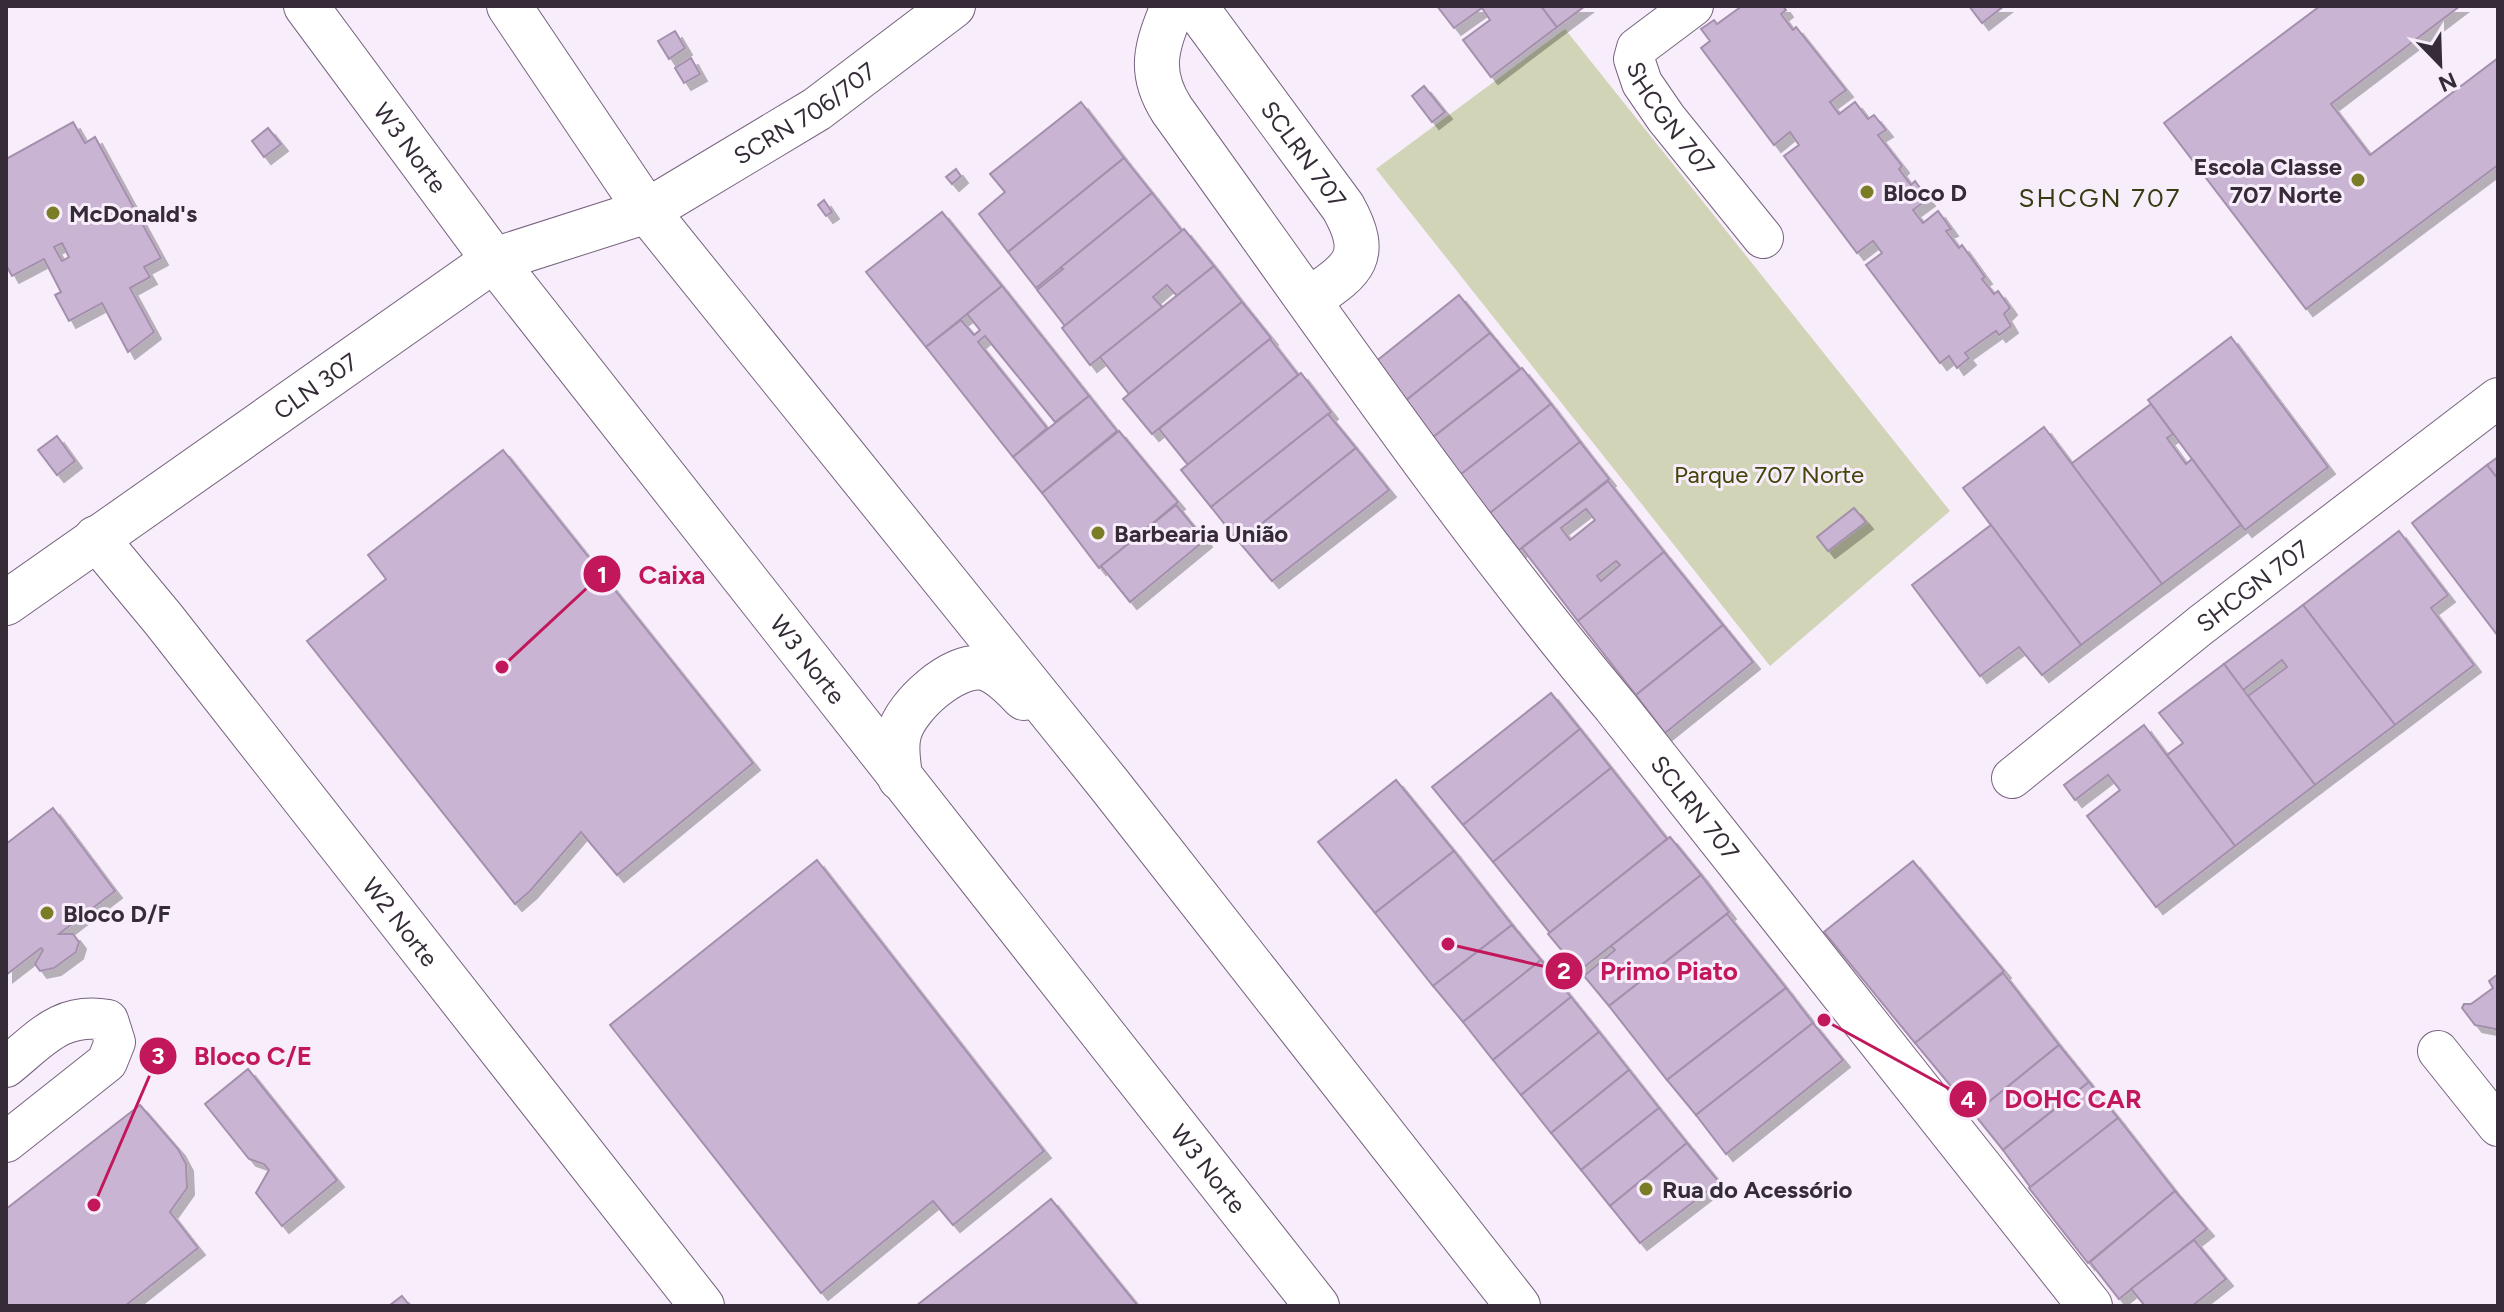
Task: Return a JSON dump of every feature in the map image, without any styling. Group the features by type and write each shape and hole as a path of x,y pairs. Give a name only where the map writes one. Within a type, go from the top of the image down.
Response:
{"main road":[{"name":"W3 Norte","path":"306,6 494,260 1317,1306"},
{"path":"509,6 647,211 1108,783 1518,1306"},
{"name":"SCRN 706/707","path":"647,211 817,109 953,6"},
{"name":"SCLRN 707","path":"1173,6 1155,71 1161,93 1458,511 2090,1306"},
{"name":"SCLRN 707","path":"1195,6 1343,207 1355,229 1357,252 1348,273 1309,300"},
{"name":"CLN 307","path":"6,603 494,260 647,211"},
{"name":"W2 Norte","path":"96,538 702,1306"},
{"path":"900,778 899,732 924,694 951,676 984,668 1005,679 1108,783"}],"street":[{"name":"SHCGN 707","path":"1693,6 1637,48 1634,59 1642,83 1666,118 1763,238"},
{"name":"SHCGN 707","path":"2012,778 2201,625 2498,398"},
{"path":"6,1067 63,1022 86,1016 108,1020 115,1042 107,1062 6,1142"},
{"path":"2438,1051 2498,1126"}],"green space":[{"name":"Parque 707 Norte","path":"1565,29 1950,511 1770,666 1376,169"}],"building":[{"path":"1437,6 1541,6 1557,27 1491,77 1463,40 1490,20 1482,8 1454,28"},
{"path":"1541,6 1585,6 1557,27"},
{"name":"Bloco D","path":"1742,6 1783,6 1786,10 1781,14 1793,30 1796,27 1846,90 1830,102 1839,114 1855,102 1868,119 1874,115 1886,130 1878,135 1902,166 1899,169 1911,185 1915,181 1928,199 1913,210 1923,223 1938,211 1951,229 1946,231 1959,248 1962,245 1994,294 1998,291 2010,308 2004,314 2011,326 1999,335 1996,331 1965,353 1969,358 1957,368 1949,356 1940,363 1866,265 1882,253 1873,241 1857,253 1784,156 1799,145 1790,132 1774,145 1701,48 1710,41 1701,29 1714,20 1717,24"},
{"path":"1969,6 2004,6 1982,23"},
{"path":"2320,6 2460,6 2331,104 2370,155 2498,58 2498,165 2306,309 2164,123"},
{"path":"675,31 685,48 669,59 658,41"},
{"path":"691,58 700,74 684,83 675,68"},
{"path":"1424,86 1445,112 1432,122 1412,96"},
{"path":"1081,102 1124,158 1008,252 979,214 1005,192 990,174"},
{"path":"73,122 85,143 95,137 161,258 144,267 150,277 130,288 154,332 128,352 102,303 69,321 55,295 61,292 44,259 12,276 6,265 6,159","holes":["62,243 69,257 62,261 54,247"]},
{"path":"268,128 281,144 264,157 252,141"},
{"path":"1124,158 1152,193 1036,288 1008,252"},
{"path":"956,169 961,176 952,184 946,177"},
{"path":"1152,193 1182,231 1065,326 1037,290"},
{"path":"824,200 832,212 826,216 818,205"},
{"path":"942,212 1002,286 926,347 866,272"},
{"path":"1184,229 1214,266 1177,296 1167,285 1153,297 1163,308 1090,365 1062,328"},
{"path":"1214,266 1242,302 1129,394 1100,357"},
{"path":"1002,286 1089,396 1055,422 985,336 978,342 1047,428 1013,457 926,347 961,320 974,335 980,330 967,314"},
{"path":"1459,295 1490,333 1404,402 1374,363"},
{"path":"1242,302 1271,338 1152,434 1123,399"},
{"path":"1490,333 1520,369 1432,438 1404,402"},
{"path":"2231,337 2328,467 2245,530 2148,400"},
{"path":"1270,339 1298,375 1188,465 1159,429"},
{"path":"1522,368 1551,404 1460,475 1432,438"},
{"path":"1301,373 1331,412 1211,507 1181,470"},
{"path":"1089,396 1117,431 1042,493 1013,457"},
{"path":"1551,404 1580,442 1490,513 1460,475"},
{"path":"2151,404 2173,434 2167,438 2186,464 2192,459 2241,525 2162,584 2071,464"},
{"path":"1328,414 1356,448 1239,542 1211,507"},
{"path":"2044,427 2162,584 2081,645 1963,488"},
{"path":"1119,431 1178,502 1099,568 1042,493"},
{"path":"57,436 75,461 57,475 38,450"},
{"path":"1580,442 1609,479 1519,550 1490,513"},
{"path":"1356,448 1389,490 1272,581 1239,542"},
{"path":"503,450 753,763 617,875 581,832 515,904 307,641 386,579 368,555"},
{"path":"2498,457 2498,479 2487,465"},
{"path":"2487,465 2498,479 2498,636 2412,523"},
{"path":"1608,481 1664,552 1578,621 1522,548","holes":["1586,509 1595,520 1570,540 1561,528","1616,561 1620,565 1601,581 1597,576"]},
{"path":"1176,505 1205,540 1130,602 1101,566"},
{"path":"1854,508 1866,522 1828,551 1817,537"},
{"path":"1991,525 2081,645 2042,675 2019,647 1980,676 1912,585"},
{"path":"2399,531 2448,595 2431,608 2474,665 2395,725 2303,605"},
{"path":"1664,552 1723,625 1636,695 1578,621"},
{"path":"2303,605 2395,725 2315,785 2248,696 2287,667 2282,660 2243,690 2224,664"},
{"path":"1723,625 1753,662 1665,733 1636,695"},
{"path":"2224,664 2315,785 2235,846 2167,755 2183,743 2159,713"},
{"path":"1551,693 1580,729 1463,825 1432,787"},
{"path":"2144,725 2235,846 2156,907 2087,816 2120,790 2108,775 2075,800 2064,785"},
{"path":"1580,729 1611,768 1493,862 1463,825"},
{"path":"1611,768 1667,839 1550,933 1493,862"},
{"path":"1396,780 1454,851 1375,913 1318,842"},
{"name":"Bloco D/F","path":"53,808 115,891 59,934 73,934 79,942 76,952 54,968 40,971 35,964 43,950 41,948 6,975 6,844"},
{"path":"1670,837 1701,875 1579,971 1548,934"},
{"path":"1454,851 1512,925 1433,986 1375,913"},
{"path":"817,860 1044,1151 953,1225 933,1201 821,1293 610,1025"},
{"path":"1913,861 2004,971 1915,1043 1824,932"},
{"path":"1701,875 1729,912 1609,1006 1584,976 1615,950 1611,946"},
{"path":"1727,914 1786,988 1667,1080 1609,1006"},
{"path":"1512,925 1541,960 1463,1022 1433,986"},
{"path":"1541,960 1571,997 1493,1060 1463,1022"},
{"path":"2003,973 2059,1045 1974,1114 1915,1043"},
{"path":"2498,974 2498,1032 2475,1025 2462,1008 2493,988 2489,981"},
{"path":"1786,988 1813,1023 1696,1115 1667,1080"},
{"path":"1571,997 1599,1032 1521,1095 1493,1060"},
{"path":"1813,1023 1843,1060 1726,1154 1696,1115"},
{"path":"1599,1032 1629,1070 1551,1133 1521,1095"},
{"path":"2059,1045 2089,1082 2003,1150 1974,1114"},
{"path":"248,1069 337,1180 282,1226 256,1193 269,1170 264,1164 249,1159 205,1104"},
{"path":"1629,1070 1659,1108 1581,1170 1551,1133"},
{"path":"2089,1082 2118,1118 2031,1188 2003,1150"},
{"path":"140,1105 178,1149 186,1164 187,1188 170,1212 198,1248 125,1306 6,1306 6,1209"},
{"path":"1659,1108 1687,1143 1610,1206 1581,1170"},
{"path":"2118,1118 2175,1191 2088,1263 2029,1188"},
{"path":"1687,1143 1719,1182 1640,1243 1610,1206"},
{"path":"2175,1191 2207,1229 2119,1299 2090,1262"},
{"path":"1051,1199 1138,1306 916,1306 1010,1232"},
{"path":"2194,1240 2226,1279 2192,1306 2145,1306 2131,1289"},
{"path":"402,1296 410,1306 390,1306 390,1305"}],"place":[{"name":"Escola Classe 707 Norte","path":"2358,180"},
{"name":"Bloco D","path":"1867,192"},
{"name":"McDonald's","path":"53,213"},
{"name":"Barbearia União","path":"1098,533"},
{"name":"Caixa","path":"502,667"},
{"name":"Bloco D/F","path":"47,913"},
{"name":"Primo Piato","path":"1448,944"},
{"name":"DOHC CAR","path":"1824,1020"},
{"name":"Rua do Acessório","path":"1646,1189"},
{"name":"Bloco C/E","path":"94,1205"}],"district":[{"name":"SHCGN 707","path":"2100,198"}]}
